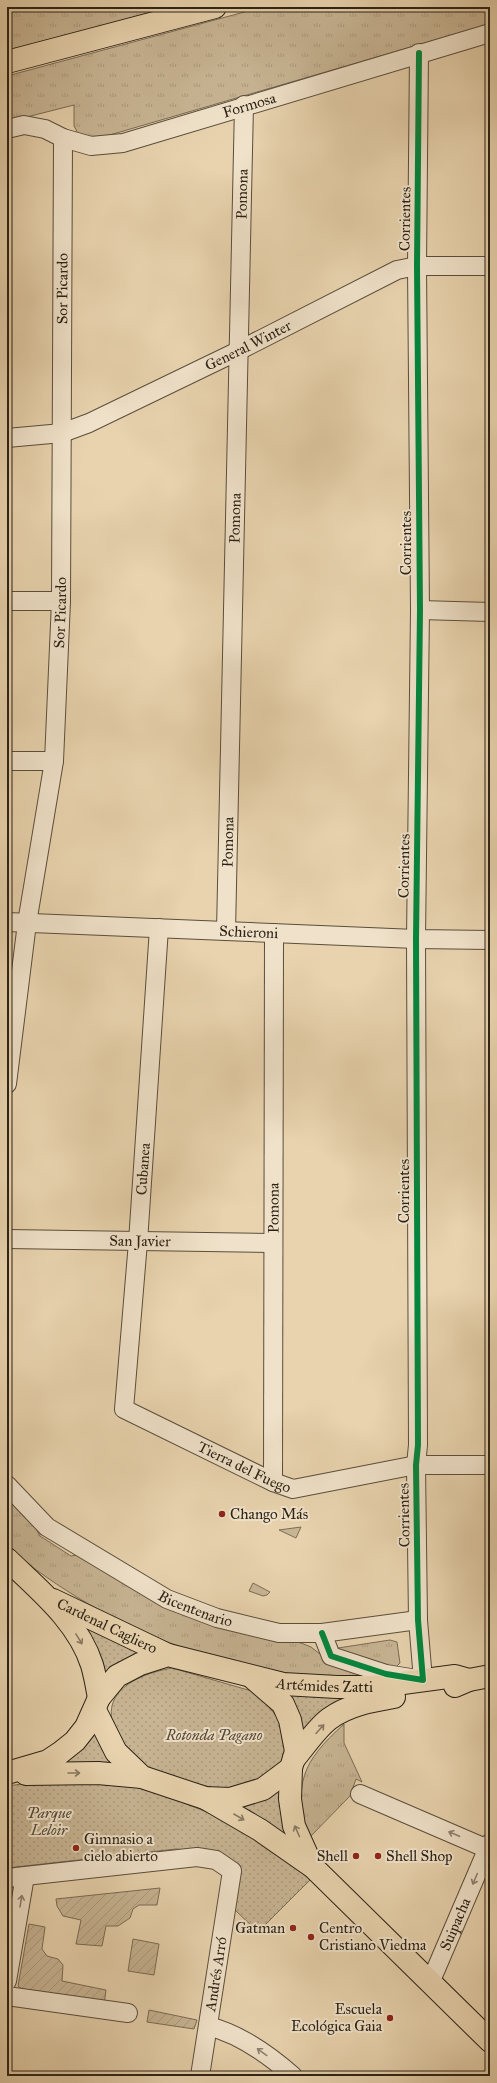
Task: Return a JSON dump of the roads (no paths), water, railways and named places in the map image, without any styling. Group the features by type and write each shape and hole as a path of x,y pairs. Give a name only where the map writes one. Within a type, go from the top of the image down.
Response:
{"main road":[{"path":"7,62 215,7"},
{"name":"Cardenal Cagliero","path":"7,1559 47,1597 82,1643 92,1664 97,1704"},
{"name":"Cardenal Cagliero","path":"47,1597 168,1655"},
{"path":"7,1773 48,1761 75,1741 97,1704 117,1676 140,1664 168,1655 252,1677 282,1704 290,1720 295,1742 290,1798 294,1826 313,1867"},
{"name":"Artémides Zatti","path":"252,1677 283,1684 337,1688 372,1687 455,1676 469,1680"},
{"name":"Artémides Zatti","path":"292,1763 328,1720 345,1710 366,1702 454,1687 469,1680 490,1676"},
{"path":"97,1704 116,1752 142,1777"},
{"path":"205,1798 230,1799 263,1789 292,1763"},
{"path":"7,1773 98,1773 142,1777 205,1798 260,1830 313,1867 490,2042"}],"street":[{"name":"Formosa","path":"7,129 24,125 45,129 63,138 91,146 123,142 490,33"},
{"name":"Corrientes","path":"420,53 417,266 420,610 416,939 418,1445 416,1465 418,1620 423,1680"},
{"name":"Pomona","path":"226,931 244,106"},
{"name":"Sor Picardo","path":"7,1079 27,922 54,761 61,601 63,138"},
{"name":"General Winter","path":"7,438 62,433 89,423 238,351 397,270 417,266 490,266"},
{"path":"7,601 61,601"},
{"path":"420,610 490,612"},
{"path":"7,761 54,761"},
{"name":"Schieroni","path":"7,922 416,939 490,940"},
{"name":"Cubanea","path":"124,1409 138,1242 159,928"},
{"name":"Pomona","path":"273,1482 274,933"},
{"name":"San Javier","path":"7,1239 273,1244"},
{"name":"Tierra del Fuego","path":"124,1409 273,1482 292,1488 416,1465 490,1465"},
{"name":"Bicentenario","path":"7,1485 47,1527 167,1599 217,1618 279,1633 322,1633 418,1620"},
{"path":"322,1633 331,1656 386,1674 423,1680"},
{"path":"360,1794 489,1847"},
{"name":"Suipacha","path":"430,1983 489,1847"},
{"name":"Andrés Arró","path":"25,1876 197,1857 216,1860 232,1871 200,2076"},
{"path":"7,1878 25,1876 7,1981"},
{"path":"7,1996 128,2013"},
{"path":"208,2026 225,2030 243,2039 293,2076"}],"place":[{"name":"Chango Más","path":"222,1514"},
{"name":"Gimnasio a cielo abierto","path":"76,1848"},
{"name":"Shell","path":"356,1856"},
{"name":"Shell Shop","path":"378,1856"},
{"name":"Gatman","path":"293,1928"},
{"name":"Centro Cristiano Viedma","path":"311,1937"},
{"name":"Escuela Ecológica Gaia","path":"390,2018"}],"park label":[{"name":"Rotonda Pagano","path":"214,1735"},
{"name":"Parque Leloir","path":"49,1822"}]}
